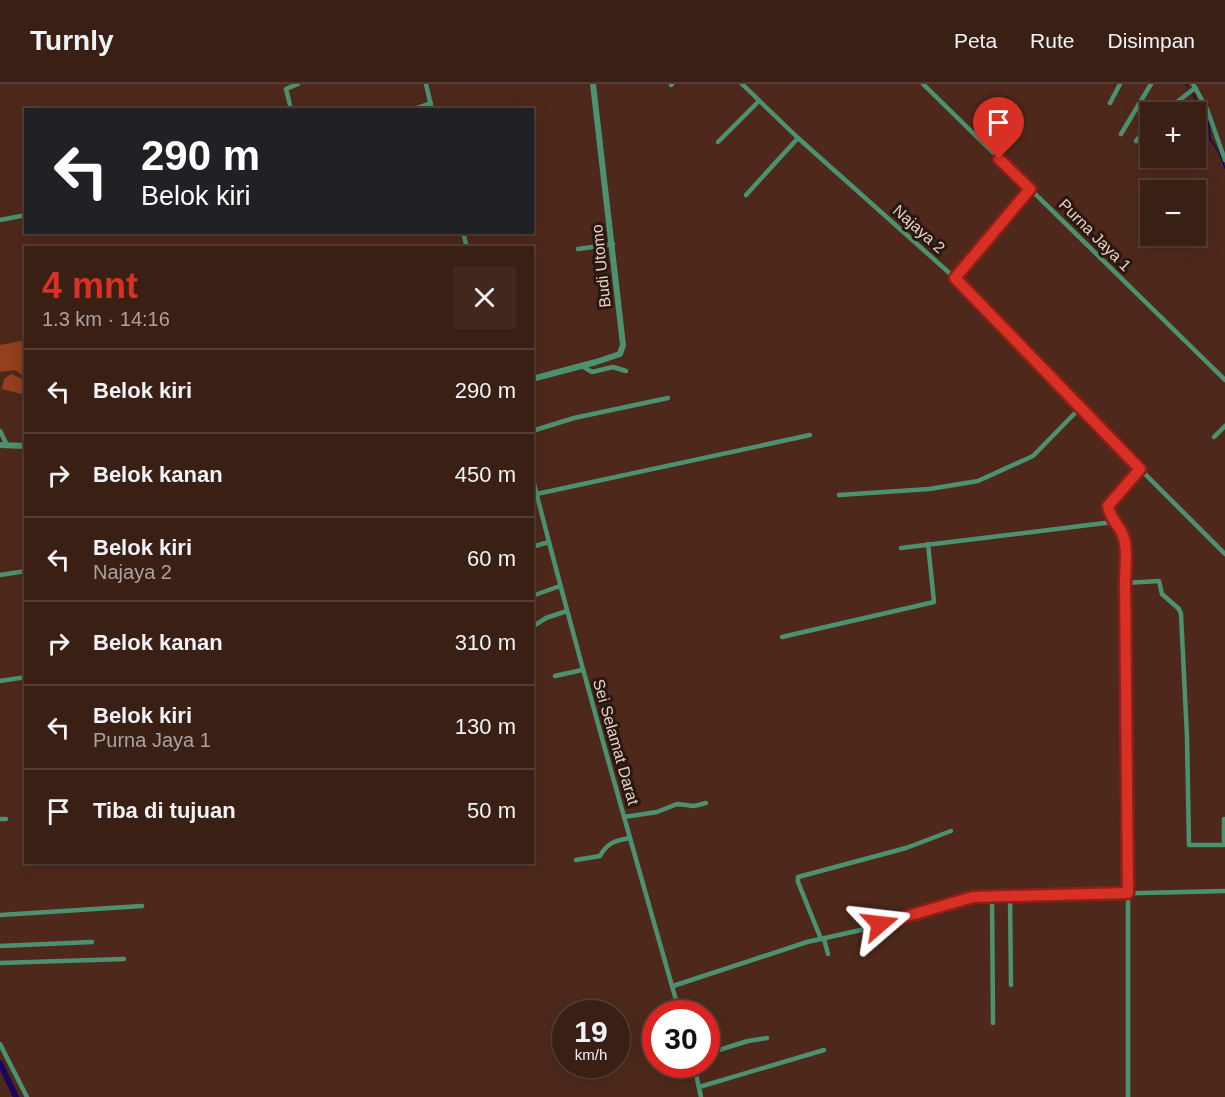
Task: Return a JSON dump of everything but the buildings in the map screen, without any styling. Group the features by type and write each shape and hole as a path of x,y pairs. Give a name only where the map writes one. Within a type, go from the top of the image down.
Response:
{"street":[{"path":"290,105 286,88 298,84"},
{"path":"426,84 432,108"},
{"name":"Budi Utomo","path":"534,378 620,354 622,349 613,244 593,84"},
{"name":"Najaya 2","path":"742,84 798,138 955,278 1225,554"},
{"name":"Purna Jaya 1","path":"923,84 1225,380"},
{"path":"1110,103 1120,84"},
{"path":"1121,134 1151,84"},
{"path":"1176,102 1194,86 1207,109 1225,160"},
{"path":"718,142 759,101"},
{"path":"417,108 431,103"},
{"path":"1136,141 1140,136"},
{"path":"746,195 798,138"},
{"path":"955,278 1030,189"},
{"path":"0,220 24,214"},
{"path":"578,249 613,244"},
{"path":"582,366 592,372 613,368 626,371"},
{"path":"534,430 574,418 668,398"},
{"path":"839,495 929,489 978,481 1033,456 1081,407"},
{"path":"1214,437 1225,426"},
{"path":"0,430 4,445 24,446"},
{"path":"535,495 810,435"},
{"path":"1128,1097 1125,541 1121,531 1113,522 1108,506 1140,469"},
{"name":"Sei Selamat Darat","path":"535,495 549,542 580,670 676,1000"},
{"path":"901,548 1113,522"},
{"path":"534,547 549,542"},
{"path":"782,637 934,602 928,544"},
{"path":"0,575 24,571"},
{"path":"1125,583 1159,581 1162,594 1179,609 1181,614 1189,845 1224,845 1224,819"},
{"path":"534,595 558,586"},
{"path":"534,626 565,612"},
{"path":"555,676 580,670"},
{"path":"0,681 24,677"},
{"path":"624,817 657,812 677,804 694,806 706,803"},
{"path":"828,954 798,882 798,877 906,848 951,831"},
{"path":"576,860 600,856 605,848 618,840 628,838"},
{"path":"673,986 822,939 861,930 968,898 1225,891"},
{"path":"992,896 993,1023"},
{"path":"1010,896 1011,985"},
{"path":"0,915 142,906"},
{"path":"0,946 92,942"},
{"path":"0,963 124,959"},
{"path":"720,1050 767,1038"},
{"path":"0,1044 27,1097"},
{"path":"699,1087 824,1050"},
{"path":"697,1078 701,1097"}],"shaded area":[{"path":"24,340 24,376 15,370 0,372 0,345"},
{"path":"11,374 24,380 24,395 2,389 4,379"}],"waterway":[{"path":"1193,94 1209,124 1210,139 1219,152 1225,168"},
{"path":"0,1063 16,1097"}],"route":[{"path":"880,924 973,897 1128,893 1126,551 1125,541 1121,531 1113,522 1108,506 1140,469 955,278 1030,189 999,159"}]}
